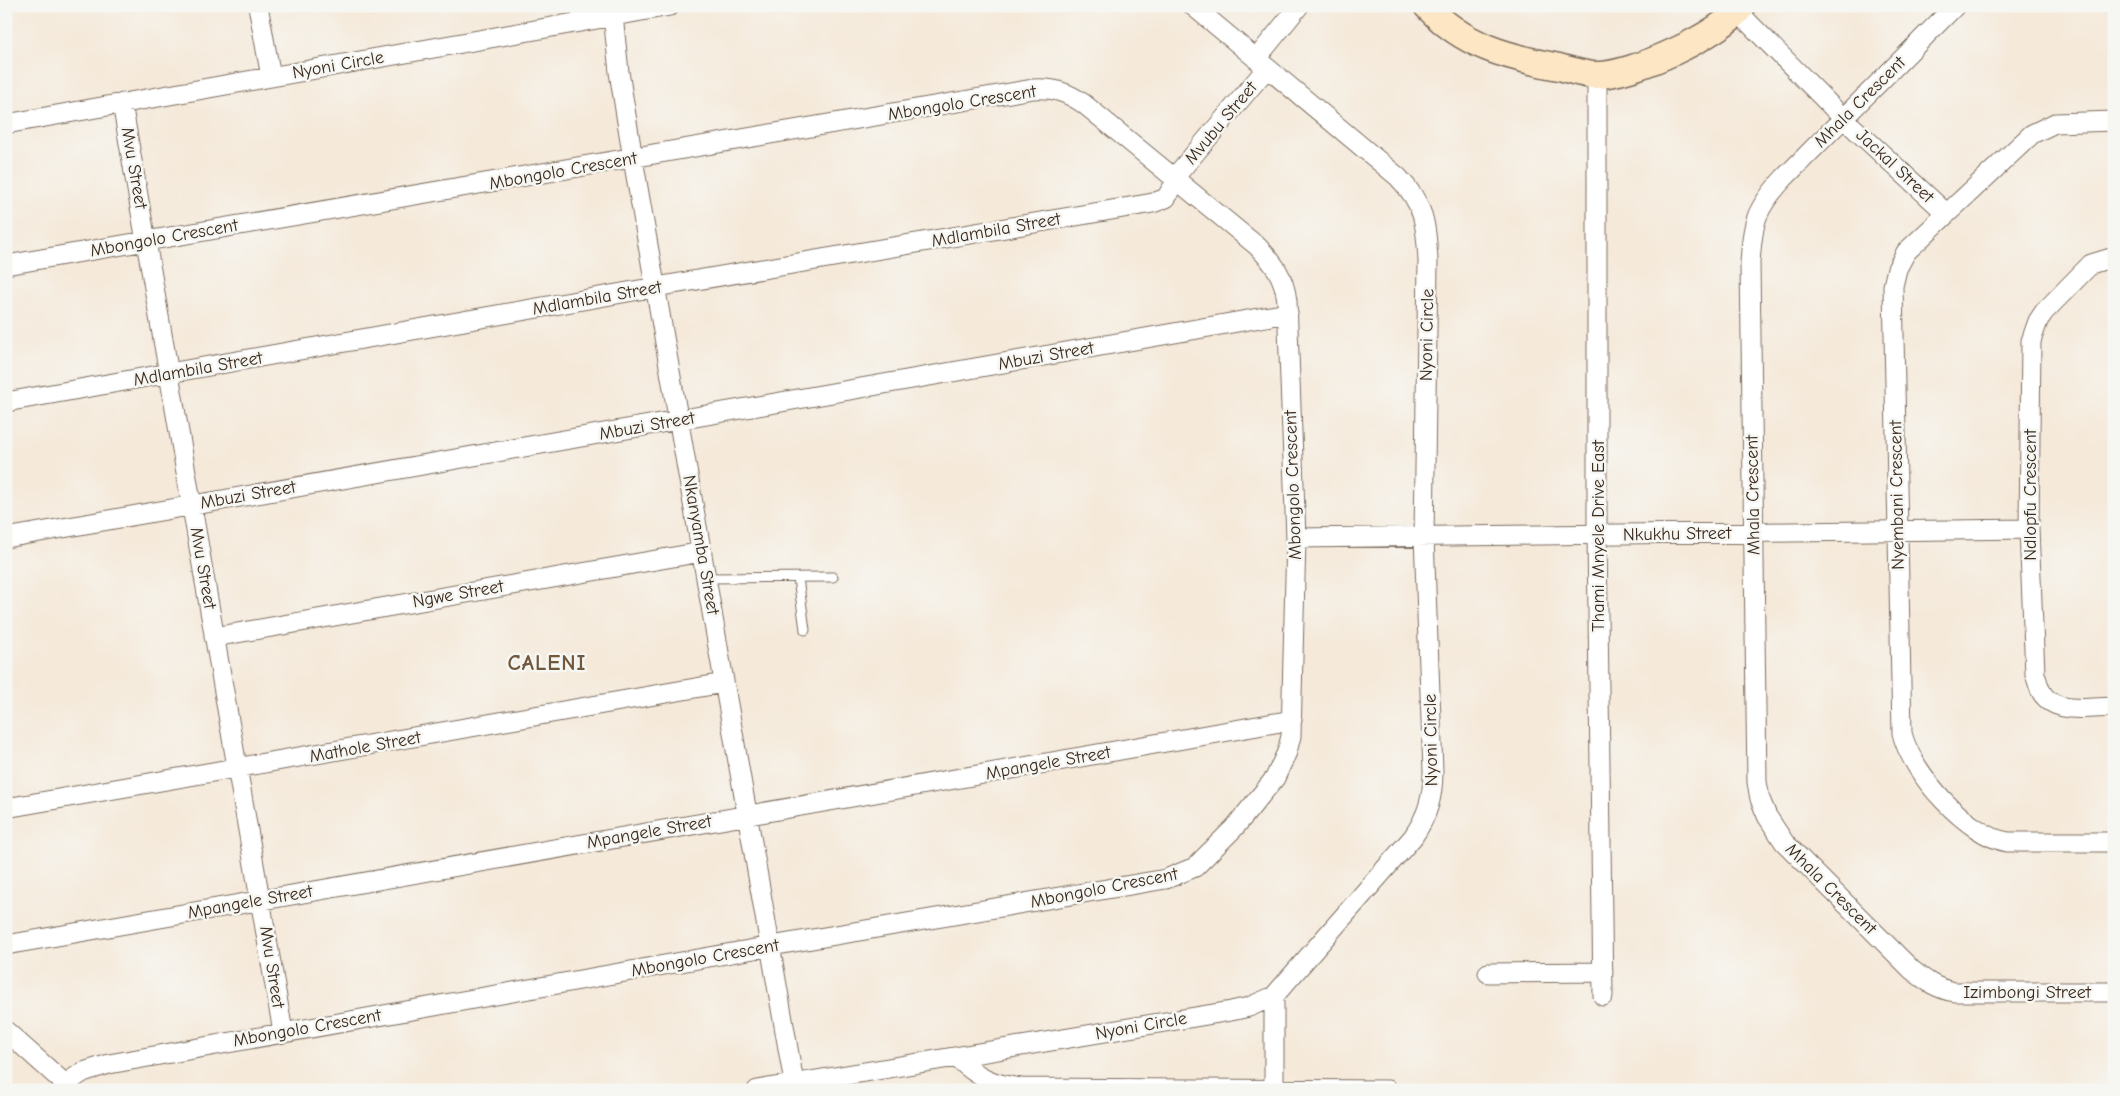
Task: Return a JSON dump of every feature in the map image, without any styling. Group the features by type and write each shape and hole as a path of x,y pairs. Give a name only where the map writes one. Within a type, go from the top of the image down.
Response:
{"street":[{"path":"258,6 271,76"},
{"name":"Nyoni Circle","path":"6,124 612,12 670,6"},
{"name":"Nyoni Circle","path":"757,1090 794,1083 820,1084 956,1057 1249,1007 1274,996 1413,837 1428,811 1432,794 1433,771 1424,537 1428,261 1423,213 1411,190 1398,177 1193,6"},
{"name":"Mvubu Street","path":"1176,179 1262,64 1299,6"},
{"path":"1427,6 1436,17 1469,40 1502,54 1597,75 1665,56 1710,32 1740,9"},
{"name":"Mhala Crescent","path":"1940,990 1912,970 1784,842 1767,816 1760,799 1757,782 1750,263 1754,221 1767,196 1955,6"},
{"name":"Jackal Street","path":"1740,9 1843,118 1946,213"},
{"name":"Nkanyamba Street","path":"612,12 619,72 633,159 794,1083"},
{"name":"Thami Mnyele Drive East","path":"1597,75 1598,535 1603,996"},
{"name":"Mbongolo Crescent","path":"6,265 1033,90 1053,89 1064,92 1084,104 1257,246 1277,267 1286,288 1288,313 1296,538 1290,745 1275,778 1235,827 1205,859 1186,872 1166,879 771,946 109,1064 83,1072 68,1087"},
{"name":"Mvu Street","path":"122,103 283,1032"},
{"name":"Nyembani Crescent","path":"2114,121 2055,123 2042,128 2020,143 1906,252 1897,269 1893,286 1902,733 1909,757 1922,776 1968,822 1992,839 2008,842 2114,842"},
{"path":"1176,179 1166,198 1205,204"},
{"name":"Mdlambila Street","path":"6,402 656,287 1152,203 1166,198"},
{"name":"Ndlopfu Crescent","path":"2114,257 2092,264 2044,312 2034,331 2030,366 2029,529 2035,674 2040,691 2052,703 2067,708 2114,707"},
{"name":"Mbuzi Street","path":"6,538 1288,313"},
{"name":"Nkukhu Street","path":"1296,538 2029,529"},
{"name":"Ngwe Street","path":"214,636 702,552"},
{"name":"Mathole Street","path":"6,808 724,683"},
{"name":"Mpangele Street","path":"6,945 1292,720"},
{"path":"1488,973 1603,972"},
{"name":"Izimbongi Street","path":"1940,990 1955,992 2114,992"},
{"path":"1274,996 1274,1089"},
{"path":"6,1032 68,1087"},
{"path":"956,1057 975,1074 987,1081 1021,1088 1388,1090"}],"lane":[{"path":"707,578 833,577"},
{"path":"798,578 805,630"}],"district":[{"name":"CALENI","path":"547,663"}]}
